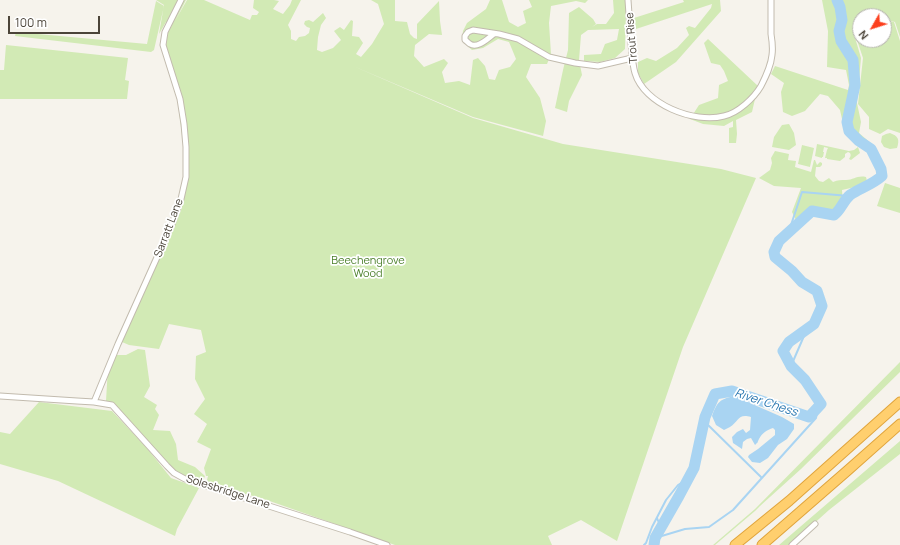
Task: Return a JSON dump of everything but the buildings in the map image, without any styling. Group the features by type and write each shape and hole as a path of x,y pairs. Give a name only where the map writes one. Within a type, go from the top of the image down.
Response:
{"highway":[{"path":"735,545 789,501 900,402"},
{"path":"762,545 900,424"}],"street":[{"name":"Sarratt Lane","path":"94,402 172,224 181,199 186,177 184,124 178,93 163,45 165,32 181,0"},
{"name":"Trout Rise","path":"628,0 632,58 635,74 641,85 653,98 662,104 679,112 700,117 724,116 740,108 755,95 761,86 770,68 773,53 770,0"},
{"path":"494,34 474,46 465,40 465,36 468,32 473,30 494,34 518,39 549,57 575,63 598,66 632,58"},
{"name":"Solesbridge Lane","path":"0,396 94,402 112,405 167,466 174,473 185,479 387,545"},
{"path":"792,545 815,524"}],"green space":[{"name":"Beechengrove Wood","path":"156,0 186,0 175,21 187,0 204,0 250,20 252,15 257,15 259,12 253,8 254,0 279,1 273,9 283,14 292,0 301,0 288,25 291,31 291,39 296,41 299,37 305,36 309,33 310,28 304,24 305,21 309,20 313,22 323,13 326,18 321,25 317,50 322,52 333,48 341,40 334,31 340,27 344,30 351,20 353,21 352,36 359,37 363,43 356,54 361,57 372,44 384,24 378,4 371,0 395,0 395,21 407,22 410,34 417,39 417,24 439,1 442,35 429,34 415,45 414,56 424,67 444,59 448,63 442,72 445,83 459,81 470,85 473,60 478,58 485,66 489,79 495,80 499,70 510,67 516,59 509,42 498,39 483,48 472,50 462,41 463,31 467,23 486,9 490,0 502,0 509,22 518,27 526,23 523,11 532,7 529,0 588,0 585,3 576,1 551,6 549,23 551,54 547,64 531,64 526,77 540,98 546,121 543,136 473,117 353,66 473,118 563,144 721,169 756,178 683,347 617,541 581,520 548,536 552,545 395,545 261,498 206,484 208,476 206,476 204,468 211,449 197,442 207,424 194,414 205,399 195,379 196,356 206,352 201,330 169,324 159,349 129,345 122,342 126,322 167,233 187,176 177,95 166,45 167,34 172,25 166,22 159,34 164,5"},
{"path":"613,0 628,0 626,7 625,49 615,58 600,62 584,61 584,55 601,54 605,44 617,40 619,29 588,30 581,35 579,60 582,75 569,101 567,112 555,108 568,50 569,13 579,7 593,19 596,24 592,27 597,24 606,24 614,13"},
{"path":"683,0 720,0 721,11 676,62 644,84 638,73 638,62 647,58 656,61 677,48 689,35 686,28 689,26 695,28 711,8 712,4 636,29 634,18 684,2"},
{"path":"822,0 900,0 900,37 895,22 892,21 892,8 852,8 852,48 858,48 861,58 857,103 861,122 859,133 873,145 858,143 844,128 840,110 828,96 820,94 805,111 792,116 783,112 781,92 784,83 771,74 775,66 848,90 849,85 846,70 827,67 828,31"},
{"path":"156,1 164,6 154,50 151,52 15,36 16,32 147,44"},
{"path":"892,22 894,22 900,41 900,133 888,129 880,134 869,129 869,117 858,104 863,58 860,48 892,48"},
{"path":"708,39 758,86 752,112 736,120 736,143 729,143 729,128 733,127 733,121 724,126 703,124 690,119 699,105 718,98 719,85 728,81 720,65 711,63 704,43"},
{"path":"6,45 128,58 125,80 129,81 127,99 0,99 0,70 4,70"},
{"path":"789,124 794,133 796,145 789,150 772,147 774,137 782,125"},
{"path":"890,133 898,138 897,148 890,149 884,147 881,142 882,136"},
{"path":"817,144 849,151 858,147 860,153 851,160 849,159 850,153 848,152 840,161 827,159 825,158 828,148 824,147 822,158 815,156"},
{"path":"802,145 814,148 810,167 798,164"},
{"path":"775,151 789,154 788,160 796,161 795,167 811,172 814,160 817,165 820,162 822,163 820,167 816,167 815,176 819,181 823,182 829,178 833,182 866,177 867,181 855,187 842,190 841,202 833,212 812,209 797,222 792,212 801,188 774,186 759,178 770,170 772,163 771,158"},
{"path":"885,183 900,188 900,213 877,206"},
{"path":"138,349 145,350 150,386 144,397 157,405 155,409 159,415 153,430 170,431 176,444 178,460 195,467 205,476 201,486 172,474 106,401 108,367 112,355 126,355"},
{"path":"900,362 900,372 801,469 755,511 715,545 713,545 755,509"},
{"path":"39,402 112,411 146,447 171,478 199,488 177,529 175,536 58,481 0,464 0,432 10,434"},
{"path":"900,441 900,454 829,510 790,545 779,545"}],"water":[{"path":"734,396 782,417 794,424 794,429 787,439 778,445 768,458 760,463 752,462 748,457 775,435 775,430 773,428 763,433 755,445 751,438 747,439 743,442 742,449 733,443 732,437 743,429 746,433 750,430 751,417 741,417 733,425 724,430 716,425 712,416 716,407 722,400"}],"waterway":[{"name":"River Chess","path":"654,545 655,538 694,468 705,417 715,394 732,391 809,417 821,404 805,380 791,366 783,351 789,342 814,324 822,306 817,291 802,282 792,271 775,257 774,252 779,241 812,211 834,215 850,195 882,176 881,169 871,149 859,141 849,131 847,122 855,85 853,60 841,41 839,31 842,20 840,7 837,0"},
{"path":"789,231 802,192 849,196"},
{"path":"791,366 807,329"},
{"path":"655,538 685,529 709,527 733,510 816,418 818,407"},
{"path":"704,421 762,478"},
{"path":"644,545 666,500 678,485 688,479"},
{"name":"River Chess","path":"657,518 661,528"}]}
